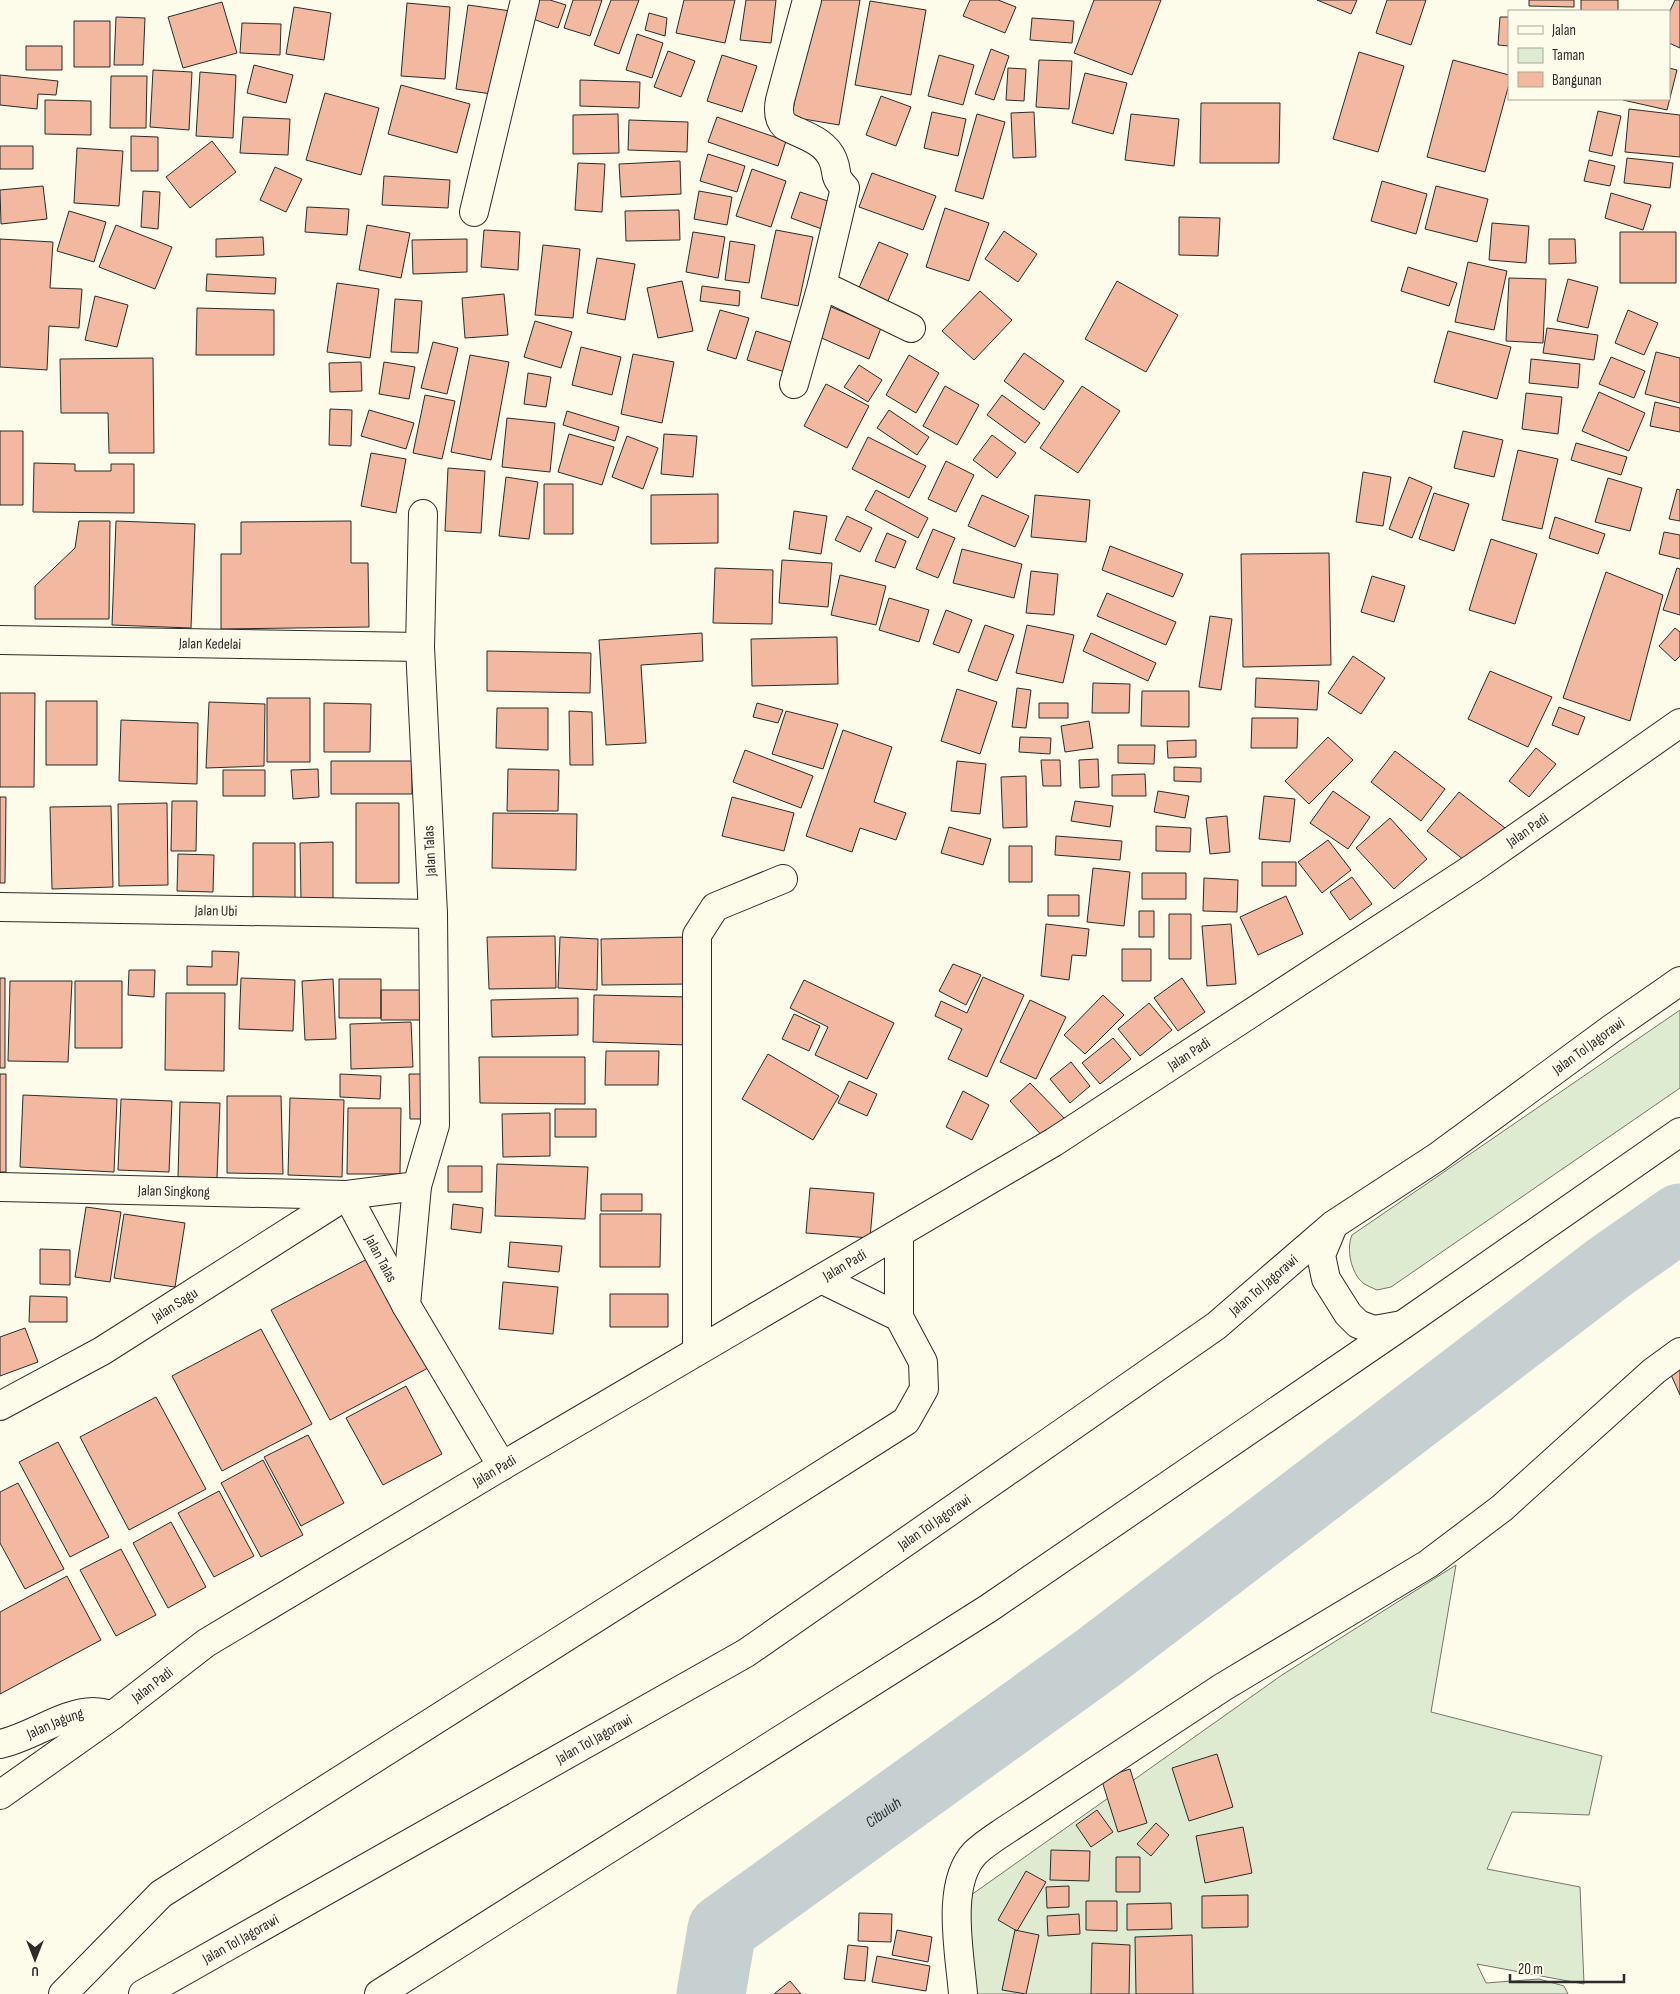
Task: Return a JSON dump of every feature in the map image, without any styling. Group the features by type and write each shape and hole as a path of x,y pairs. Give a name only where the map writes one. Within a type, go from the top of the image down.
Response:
{"main road":[{"path":"474,212 525,0"},
{"path":"794,384 822,285 845,188 835,178 834,163 824,146 785,126 781,122 779,115 780,100 808,0"},
{"path":"822,285 911,328"},
{"name":"Jalan Talas","path":"406,1306 417,1186 435,1125 433,914 420,647 423,514"},
{"name":"Jalan Kedelai","path":"0,640 420,647"},
{"name":"Jalan Padi","path":"0,1795 112,1715 206,1643 502,1466 1054,1142 1473,868 1680,724"},
{"path":"697,1351 696,935 715,907 782,879"},
{"name":"Jalan Ubi","path":"0,907 433,914"},
{"name":"Jalan Tol Jagorawi","path":"143,1994 746,1653 1216,1326 1333,1225 1438,1157 1611,1028 1680,981"},
{"path":"379,1994 988,1608 1404,1324 1680,1132"},
{"path":"347,1195 417,1186"},
{"name":"Jalan Singkong","path":"0,1187 347,1195"},
{"name":"Jalan Talas","path":"347,1195 406,1306 502,1466"},
{"name":"Jalan Sagu","path":"0,1406 102,1351 347,1195"},
{"path":"1333,1225 1321,1255 1326,1279 1348,1314 1358,1324 1374,1330 1404,1324"},
{"path":"63,1994 161,1894 906,1421 924,1389 923,1362 899,1317 899,1234"},
{"path":"822,1279 899,1317"},
{"path":"964,1994 957,1928 958,1888 963,1869 975,1852 1223,1687 1428,1564 1502,1508 1654,1371 1680,1352"},
{"name":"Jalan Jagung","path":"0,1744 27,1736 72,1716 93,1712 112,1715"}],"green space":[{"path":"1680,1010 1680,1088 1391,1287 1377,1290 1359,1279 1355,1273 1350,1254 1352,1235"},
{"path":"1456,1565 1431,1712 1602,1756 1589,1815 1512,1812 1487,1869 1580,1887 1584,1984 1477,1964 1486,1983 1539,1979 1564,1986 1568,1994 963,1994 957,1905 1282,1675"}],"building":[{"path":"536,0 550,0 566,5 558,28 530,18"},
{"path":"573,0 602,0 590,36 564,28"},
{"path":"611,0 639,0 619,54 594,45"},
{"path":"684,0 735,0 725,43 676,33"},
{"path":"746,0 776,0 771,43 740,40"},
{"path":"811,0 860,0 839,125 792,117"},
{"path":"970,0 998,0 1016,7 1005,33 963,16"},
{"path":"1094,0 1161,0 1132,75 1074,53"},
{"path":"1317,0 1357,0 1351,14"},
{"path":"1387,0 1426,0 1411,45 1376,33"},
{"path":"1529,0 1574,0 1574,7 1529,6"},
{"path":"1581,0 1618,0 1618,10 1581,10"},
{"path":"1675,0 1680,0 1680,48 1670,43 1670,11"},
{"path":"870,1 926,10 911,95 855,85"},
{"path":"222,2 237,53 183,68 168,17"},
{"path":"407,3 450,7 445,79 401,76"},
{"path":"468,5 511,11 499,95 456,89"},
{"path":"294,7 331,13 324,60 286,54"},
{"path":"649,13 667,18 665,36 645,30"},
{"path":"116,17 145,18 143,65 114,65"},
{"path":"1500,17 1508,17 1508,46 1498,45"},
{"path":"1032,18 1074,21 1072,43 1030,40"},
{"path":"74,21 110,21 110,67 74,67"},
{"path":"242,23 281,24 280,55 240,53"},
{"path":"637,34 663,43 652,78 626,70"},
{"path":"26,46 62,46 62,70 26,70"},
{"path":"991,49 1009,56 994,100 975,94"},
{"path":"668,51 695,61 681,97 654,87"},
{"path":"1359,52 1404,66 1378,152 1333,139"},
{"path":"722,55 757,66 742,112 707,101"},
{"path":"939,55 974,65 963,105 928,96"},
{"path":"1039,60 1072,61 1069,109 1036,107"},
{"path":"1453,60 1508,75 1508,88 1485,172 1427,157"},
{"path":"254,65 293,75 286,103 247,93"},
{"path":"1008,68 1026,69 1024,101 1006,100"},
{"path":"1670,68 1677,70 1670,98"},
{"path":"153,70 192,72 189,130 150,127"},
{"path":"200,72 236,75 233,138 196,136"},
{"path":"1085,73 1127,83 1113,134 1072,123"},
{"path":"0,75 58,81 56,95 38,94 37,109 0,105"},
{"path":"111,76 147,76 146,128 110,128"},
{"path":"580,80 640,82 639,108 580,106"},
{"path":"401,85 470,104 457,153 388,134"},
{"path":"325,93 379,108 361,175 306,160"},
{"path":"881,96 911,107 896,146 866,135"},
{"path":"45,100 91,101 91,135 45,134"},
{"path":"1623,100 1670,100 1667,110"},
{"path":"1201,103 1280,103 1279,163 1200,163"},
{"path":"1629,109 1680,115 1680,157 1625,152"},
{"path":"1598,111 1621,116 1612,156 1589,151"},
{"path":"932,112 966,119 958,156 924,148"},
{"path":"1034,112 1036,157 1013,158 1011,113"},
{"path":"618,114 619,153 573,154 573,115"},
{"path":"977,114 1005,122 983,199 955,191"},
{"path":"1131,114 1179,119 1174,166 1125,160"},
{"path":"243,117 290,119 288,155 240,153"},
{"path":"717,117 786,141 778,166 708,142"},
{"path":"629,120 688,122 687,152 628,150"},
{"path":"131,136 158,137 158,171 131,171"},
{"path":"212,141 236,172 190,208 166,177"},
{"path":"0,146 33,146 33,169 0,169"},
{"path":"77,148 123,151 119,206 74,203"},
{"path":"708,154 745,166 737,192 700,181"},
{"path":"1627,158 1673,163 1670,188 1624,183"},
{"path":"1589,160 1615,166 1610,186 1584,181"},
{"path":"680,161 681,194 621,197 619,164"},
{"path":"578,163 605,164 602,212 575,210"},
{"path":"275,167 302,179 286,212 260,200"},
{"path":"752,169 786,181 771,227 736,216"},
{"path":"872,173 936,196 923,230 859,207"},
{"path":"384,176 450,180 448,208 382,205"},
{"path":"1382,181 1427,194 1416,234 1371,221"},
{"path":"43,186 47,219 1,224 0,190"},
{"path":"1436,186 1488,199 1477,242 1425,229"},
{"path":"143,191 160,192 158,229 141,227"},
{"path":"699,191 732,197 727,225 694,219"},
{"path":"800,192 831,202 822,229 791,218"},
{"path":"1611,193 1651,205 1643,230 1605,218"},
{"path":"307,207 349,209 347,235 305,232"},
{"path":"945,208 989,223 969,281 926,267"},
{"path":"679,210 680,240 626,241 625,211"},
{"path":"69,211 106,222 94,262 57,251"},
{"path":"1179,217 1220,218 1218,256 1179,255"},
{"path":"1492,223 1529,226 1526,263 1489,260"},
{"path":"116,225 172,247 155,289 99,267"},
{"path":"367,225 410,233 401,278 359,270"},
{"path":"484,230 520,232 518,270 481,267"},
{"path":"776,230 813,237 798,306 761,298"},
{"path":"1004,231 1037,254 1018,282 985,259"},
{"path":"693,232 725,237 718,278 686,272"},
{"path":"1620,232 1676,232 1676,283 1620,283"},
{"path":"263,237 264,255 216,257 216,239"},
{"path":"0,239 53,242 50,288 82,289 79,328 49,326 47,370 0,367"},
{"path":"467,239 467,272 413,274 412,240"},
{"path":"1549,239 1575,239 1576,263 1549,264"},
{"path":"730,241 755,245 749,283 725,280"},
{"path":"879,242 908,254 887,303 858,290"},
{"path":"543,245 580,249 573,318 535,315"},
{"path":"597,258 635,264 625,320 587,313"},
{"path":"1468,262 1507,271 1494,330 1455,322"},
{"path":"1408,267 1457,283 1449,306 1401,291"},
{"path":"207,274 276,278 275,294 206,291"},
{"path":"1509,278 1546,279 1543,343 1506,341"},
{"path":"1568,279 1598,287 1588,328 1557,321"},
{"path":"682,281 693,331 658,338 647,288"},
{"path":"1117,281 1178,315 1146,372 1085,339"},
{"path":"337,283 379,289 370,358 327,352"},
{"path":"702,286 740,291 739,306 700,301"},
{"path":"980,291 1012,320 974,360 942,331"},
{"path":"504,294 508,335 465,338 462,298"},
{"path":"95,296 128,305 117,347 85,340"},
{"path":"395,299 422,301 418,353 391,352"},
{"path":"829,306 881,328 869,359 817,336"},
{"path":"197,308 274,310 274,355 196,355"},
{"path":"720,310 749,318 736,359 707,350"},
{"path":"1628,310 1658,323 1644,355 1615,343"},
{"path":"535,321 572,332 561,368 524,357"},
{"path":"1547,328 1598,335 1594,360 1543,353"},
{"path":"756,331 797,344 788,373 747,360"},
{"path":"1448,331 1511,347 1497,399 1434,382"},
{"path":"433,342 458,348 447,394 421,388"},
{"path":"581,347 621,357 612,395 572,385"},
{"path":"1656,352 1680,358 1680,403 1645,394"},
{"path":"1024,353 1064,381 1044,410 1004,381"},
{"path":"633,354 674,362 662,423 621,414"},
{"path":"470,355 509,362 491,460 451,452"},
{"path":"909,355 939,373 916,413 886,395"},
{"path":"1611,357 1645,371 1634,398 1599,384"},
{"path":"153,358 154,453 109,453 108,413 61,413 60,359"},
{"path":"1531,359 1580,364 1578,388 1529,383"},
{"path":"361,362 362,391 330,392 329,363"},
{"path":"384,362 415,367 409,399 379,394"},
{"path":"859,365 882,380 868,402 844,387"},
{"path":"528,373 551,377 546,407 524,404"},
{"path":"826,384 869,406 847,448 804,426"},
{"path":"945,386 979,405 957,445 923,426"},
{"path":"1082,386 1120,411 1078,473 1040,448"},
{"path":"1599,392 1645,413 1629,451 1582,431"},
{"path":"1526,393 1562,397 1558,434 1522,429"},
{"path":"425,395 455,401 442,459 413,453"},
{"path":"1002,395 1040,423 1025,443 987,415"},
{"path":"1655,402 1680,408 1680,432 1650,426"},
{"path":"330,409 352,410 351,446 329,445"},
{"path":"369,410 414,423 406,449 361,436"},
{"path":"889,410 929,437 917,455 877,428"},
{"path":"567,411 619,427 615,441 563,425"},
{"path":"507,418 555,423 550,472 502,467"},
{"path":"0,431 23,431 23,505 0,505"},
{"path":"1463,431 1503,440 1494,477 1454,468"},
{"path":"569,434 614,447 602,485 558,472"},
{"path":"664,434 697,436 693,477 661,474"},
{"path":"992,435 1016,453 997,478 973,460"},
{"path":"627,436 658,448 643,489 612,477"},
{"path":"868,437 926,466 909,498 852,469"},
{"path":"1576,443 1627,457 1621,475 1571,460"},
{"path":"1518,450 1558,459 1542,529 1502,520"},
{"path":"371,453 406,459 396,513 361,506"},
{"path":"946,461 974,475 956,512 928,499"},
{"path":"34,463 75,464 75,471 111,471 111,464 134,464 134,513 33,512"},
{"path":"448,468 485,471 481,533 445,531"},
{"path":"1363,472 1391,477 1383,526 1356,522"},
{"path":"506,477 538,482 529,539 499,536"},
{"path":"1409,477 1432,487 1412,538 1389,529"},
{"path":"1608,478 1642,488 1630,531 1595,522"},
{"path":"544,484 573,484 573,534 544,534"},
{"path":"1677,489 1680,490 1680,521 1669,519"},
{"path":"876,490 928,518 918,538 865,510"},
{"path":"1434,493 1469,504 1454,551 1419,539"},
{"path":"718,494 718,543 651,544 651,495"},
{"path":"982,495 1029,516 1015,547 968,526"},
{"path":"1035,495 1090,500 1086,542 1031,537"},
{"path":"794,511 827,516 821,554 789,549"},
{"path":"847,516 872,528 860,552 835,540"},
{"path":"1555,517 1605,534 1598,554 1549,538"},
{"path":"79,521 110,521 109,619 35,619 35,586 75,548"},
{"path":"116,521 195,524 191,628 112,625"},
{"path":"351,521 351,563 368,563 369,627 221,629 221,554 241,554 241,522"},
{"path":"933,529 955,538 938,578 916,569"},
{"path":"1664,532 1680,535 1680,559 1659,554"},
{"path":"887,533 906,541 895,568 875,561"},
{"path":"1491,539 1537,554 1515,624 1469,610"},
{"path":"1110,546 1183,574 1173,597 1102,570"},
{"path":"962,549 1022,564 1014,598 953,583"},
{"path":"1329,553 1331,665 1243,667 1241,554"},
{"path":"782,560 832,563 828,607 779,603"},
{"path":"715,568 773,570 772,624 713,623"},
{"path":"1677,568 1680,569 1680,615 1663,610"},
{"path":"1031,571 1058,574 1054,615 1026,613"},
{"path":"1606,572 1663,595 1630,721 1563,698"},
{"path":"840,575 886,586 876,625 831,615"},
{"path":"1372,576 1405,586 1394,622 1361,612"},
{"path":"1107,593 1176,622 1166,645 1097,616"},
{"path":"889,598 929,610 919,642 879,630"},
{"path":"946,610 972,620 959,653 933,644"},
{"path":"1210,616 1232,619 1221,690 1199,687"},
{"path":"985,625 1014,635 997,681 968,671"},
{"path":"1027,625 1074,635 1063,683 1016,673"},
{"path":"1675,628 1680,632 1680,656 1675,661 1659,646"},
{"path":"702,633 703,661 641,665 646,743 606,745 599,640"},
{"path":"1091,633 1156,663 1148,681 1083,651"},
{"path":"837,637 838,684 752,686 751,639"},
{"path":"487,651 591,653 590,693 487,691"},
{"path":"1353,656 1385,678 1361,714 1328,693"},
{"path":"1490,671 1552,697 1528,747 1468,719"},
{"path":"1256,678 1319,681 1317,710 1255,707"},
{"path":"1093,683 1130,684 1129,713 1092,713"},
{"path":"1017,688 1031,690 1026,728 1012,727"},
{"path":"957,689 997,702 980,754 941,741"},
{"path":"1142,691 1189,691 1189,727 1141,726"},
{"path":"0,693 35,693 34,787 0,787"},
{"path":"267,698 310,698 310,762 267,762"},
{"path":"46,701 97,701 97,765 46,765"},
{"path":"209,702 265,704 264,766 206,768"},
{"path":"324,703 371,704 370,752 324,752"},
{"path":"757,703 783,710 778,723 753,717"},
{"path":"1039,703 1068,703 1068,718 1039,718"},
{"path":"1559,707 1585,717 1578,735 1552,725"},
{"path":"497,708 548,708 548,750 496,748"},
{"path":"569,711 592,712 593,765 570,765"},
{"path":"786,711 838,724 823,769 772,754"},
{"path":"1252,718 1298,718 1297,748 1251,748"},
{"path":"121,720 198,723 197,784 119,781"},
{"path":"1089,721 1093,748 1065,752 1061,726"},
{"path":"843,730 892,747 874,802 906,813 896,840 860,828 852,852 806,836"},
{"path":"1020,737 1051,738 1050,754 1019,752"},
{"path":"1328,737 1353,760 1309,804 1285,781"},
{"path":"1196,740 1196,757 1168,758 1167,741"},
{"path":"1118,745 1155,745 1154,764 1118,763"},
{"path":"1536,748 1556,764 1529,797 1509,781"},
{"path":"745,750 813,776 801,808 733,782"},
{"path":"1395,751 1445,789 1421,821 1371,782"},
{"path":"1098,759 1099,787 1080,788 1079,760"},
{"path":"1041,760 1060,760 1061,786 1043,786"},
{"path":"331,761 412,761 412,794 331,794"},
{"path":"957,761 986,764 980,814 951,811"},
{"path":"1174,767 1201,768 1201,782 1174,781"},
{"path":"318,769 319,797 293,799 291,770"},
{"path":"508,769 559,770 558,811 507,811"},
{"path":"223,770 265,770 265,796 223,796"},
{"path":"1145,774 1146,796 1112,796 1112,775"},
{"path":"1026,776 1027,827 1003,828 1001,777"},
{"path":"1158,791 1189,796 1185,818 1154,812"},
{"path":"1333,791 1370,817 1348,849 1310,823"},
{"path":"1459,792 1505,828 1473,867 1427,831"},
{"path":"1264,796 1295,799 1290,842 1259,839"},
{"path":"0,797 6,797 5,883 0,883"},
{"path":"732,797 794,813 784,851 722,836"},
{"path":"172,801 197,801 196,851 171,851"},
{"path":"1075,801 1113,806 1110,827 1071,821"},
{"path":"167,803 168,885 119,886 118,804"},
{"path":"356,803 399,803 399,883 356,883"},
{"path":"111,806 113,887 52,889 50,807"},
{"path":"493,813 577,814 576,870 492,868"},
{"path":"1227,816 1230,852 1210,854 1206,818"},
{"path":"1390,818 1427,859 1394,889 1356,848"},
{"path":"1156,826 1191,828 1190,852 1156,851"},
{"path":"949,827 991,839 983,865 941,853"},
{"path":"1056,836 1122,841 1120,860 1055,855"},
{"path":"1328,840 1351,870 1322,893 1298,862"},
{"path":"333,842 333,899 301,899 300,843"},
{"path":"253,843 295,843 295,900 253,900"},
{"path":"1009,846 1032,846 1032,882 1009,882"},
{"path":"178,854 214,855 213,892 177,891"},
{"path":"1262,862 1296,862 1296,886 1262,886"},
{"path":"1093,868 1130,872 1124,926 1087,922"},
{"path":"1142,873 1186,873 1186,899 1142,899"},
{"path":"1352,877 1372,904 1350,920 1330,892"},
{"path":"1204,878 1238,880 1237,912 1203,911"},
{"path":"1048,895 1079,895 1079,916 1048,916"},
{"path":"1286,896 1303,934 1258,955 1240,917"},
{"path":"1139,911 1154,911 1154,937 1139,937"},
{"path":"1169,914 1191,914 1191,959 1169,959"},
{"path":"1046,924 1089,929 1086,956 1072,955 1069,980 1041,976"},
{"path":"1231,924 1236,984 1207,986 1202,926"},
{"path":"555,936 556,988 489,989 487,937"},
{"path":"560,937 598,939 597,990 558,988"},
{"path":"689,937 690,984 602,985 601,939"},
{"path":"1122,949 1151,949 1151,981 1122,981"},
{"path":"212,951 239,952 237,985 187,985 187,966 212,967"},
{"path":"953,964 981,975 966,1005 939,991"},
{"path":"129,970 155,970 154,997 128,995"},
{"path":"983,977 1024,995 987,1077 948,1059 962,1029 935,1016 941,1001 967,1013"},
{"path":"0,978 5,978 5,1068 0,1068"},
{"path":"241,978 295,980 293,1031 239,1029"},
{"path":"1182,978 1205,1012 1178,1031 1154,998"},
{"path":"333,979 336,1039 305,1040 302,981"},
{"path":"339,979 381,979 381,1018 339,1018"},
{"path":"804,980 894,1023 867,1079 815,1055 828,1027 790,1008"},
{"path":"10,981 72,981 68,1062 8,1061"},
{"path":"75,981 122,981 122,1048 75,1048"},
{"path":"381,990 422,990 422,1020 381,1020"},
{"path":"166,993 225,993 224,1071 165,1070"},
{"path":"594,995 689,997 688,1045 593,1042"},
{"path":"1103,995 1124,1015 1085,1054 1064,1035"},
{"path":"578,998 578,1035 492,1037 491,1000"},
{"path":"1030,1000 1066,1017 1036,1079 1000,1062"},
{"path":"1149,1003 1172,1030 1140,1056 1118,1029"},
{"path":"794,1014 820,1026 809,1051 782,1039"},
{"path":"411,1022 413,1067 351,1069 350,1024"},
{"path":"1113,1038 1131,1059 1100,1084 1082,1063"},
{"path":"606,1051 659,1051 658,1085 605,1085"},
{"path":"768,1054 839,1096 813,1140 742,1099"},
{"path":"479,1057 585,1057 585,1104 480,1103"},
{"path":"1071,1062 1090,1086 1070,1103 1050,1079"},
{"path":"0,1074 6,1074 6,1172 0,1172"},
{"path":"340,1074 381,1076 380,1099 340,1097"},
{"path":"409,1074 432,1074 433,1119 410,1119"},
{"path":"849,1081 877,1094 867,1116 838,1103"},
{"path":"1030,1083 1067,1121 1046,1140 1010,1101"},
{"path":"963,1091 989,1105 972,1140 946,1127"},
{"path":"23,1095 117,1099 114,1172 20,1167"},
{"path":"227,1096 281,1096 283,1174 227,1173"},
{"path":"290,1098 344,1100 342,1177 288,1175"},
{"path":"121,1099 172,1101 169,1172 118,1170"},
{"path":"180,1102 220,1103 217,1178 178,1177"},
{"path":"348,1108 401,1108 400,1174 347,1174"},
{"path":"555,1109 596,1109 596,1137 555,1137"},
{"path":"550,1113 550,1156 503,1157 502,1114"},
{"path":"497,1164 588,1167 585,1219 495,1216"},
{"path":"448,1166 482,1166 482,1192 448,1192"},
{"path":"810,1188 874,1193 870,1238 806,1233"},
{"path":"601,1194 642,1194 642,1211 601,1211"},
{"path":"453,1204 483,1208 481,1233 451,1229"},
{"path":"86,1207 121,1212 110,1282 75,1277"},
{"path":"124,1214 185,1223 175,1287 114,1278"},
{"path":"600,1214 661,1214 660,1267 600,1267"},
{"path":"510,1242 562,1246 559,1272 508,1267"},
{"path":"40,1249 70,1250 70,1285 40,1284"},
{"path":"369,1258 428,1368 330,1420 271,1310"},
{"path":"503,1282 558,1287 553,1334 499,1329"},
{"path":"610,1294 668,1294 668,1327 610,1327"},
{"path":"30,1296 67,1297 67,1322 29,1322"},
{"path":"25,1328 38,1362 0,1376 0,1337"},
{"path":"261,1329 312,1424 222,1471 172,1376"},
{"path":"1680,1363 1680,1395 1668,1368"},
{"path":"406,1386 442,1454 383,1485 346,1418"},
{"path":"156,1397 206,1489 129,1530 80,1437"},
{"path":"308,1435 344,1503 301,1526 264,1457"},
{"path":"58,1442 109,1537 70,1557 19,1462"},
{"path":"263,1460 303,1535 261,1557 221,1483"},
{"path":"18,1483 64,1569 25,1589 0,1543 0,1492"},
{"path":"219,1491 254,1556 214,1577 178,1513"},
{"path":"171,1522 206,1587 168,1608 133,1543"},
{"path":"121,1549 156,1615 116,1636 80,1570"},
{"path":"67,1576 101,1640 0,1694 0,1612"},
{"path":"1217,1754 1233,1807 1189,1821 1172,1768"},
{"path":"1130,1769 1147,1823 1118,1832 1101,1778"},
{"path":"1097,1810 1113,1832 1091,1847 1076,1825"},
{"path":"1156,1823 1169,1835 1151,1856 1137,1844"},
{"path":"1243,1827 1252,1873 1205,1883 1196,1836"},
{"path":"1051,1850 1090,1851 1089,1881 1050,1880"},
{"path":"1116,1857 1140,1857 1140,1892 1116,1892"},
{"path":"1026,1871 1046,1882 1017,1931 998,1920"},
{"path":"1069,1886 1069,1907 1047,1908 1046,1887"},
{"path":"1248,1895 1248,1927 1202,1928 1202,1896"},
{"path":"1086,1901 1117,1901 1117,1931 1086,1930"},
{"path":"1171,1903 1172,1929 1127,1930 1127,1904"},
{"path":"859,1913 892,1914 891,1942 858,1941"},
{"path":"1079,1914 1080,1934 1048,1936 1047,1916"},
{"path":"897,1930 932,1937 928,1962 892,1955"},
{"path":"1015,1930 1039,1935 1026,1994 1002,1990"},
{"path":"1192,1935 1193,1994 1136,1994 1135,1937"},
{"path":"1092,1943 1130,1945 1129,1994 1091,1994"},
{"path":"848,1945 868,1947 865,1981 844,1979"},
{"path":"877,1956 930,1966 926,1991 872,1982"},
{"path":"790,1981 801,1994 774,1994"}],"waterway":[{"name":"Cibuluh","path":"711,1994 722,1929 1098,1658 1610,1267 1680,1218"}]}
